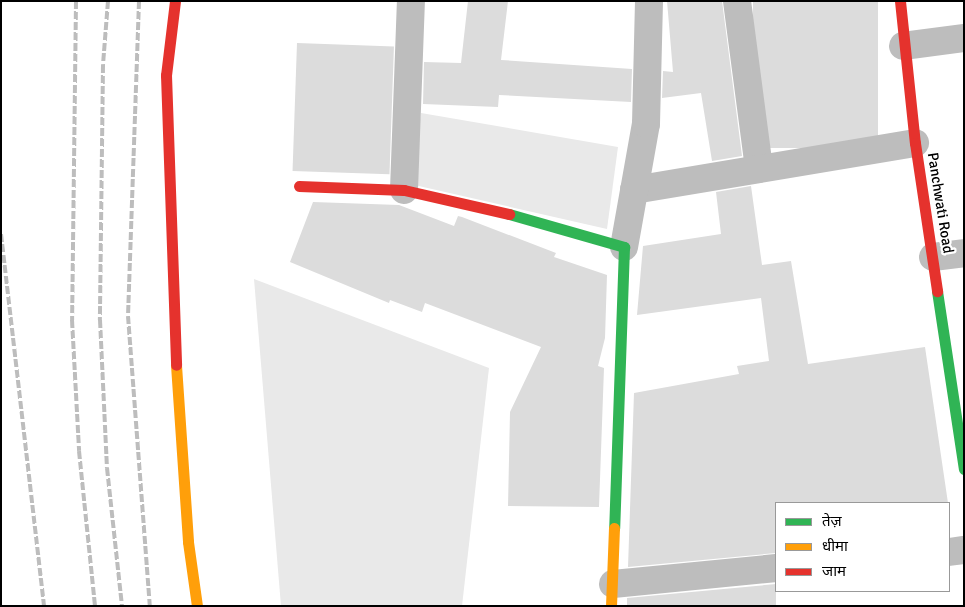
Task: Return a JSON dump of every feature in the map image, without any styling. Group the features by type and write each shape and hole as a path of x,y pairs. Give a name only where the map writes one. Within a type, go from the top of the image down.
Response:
{"street":[{"path":"175,1 166,75 173,199 171,295 188,542 197,606"},
{"path":"404,190 412,1"},
{"path":"649,1 646,124 624,247 612,595 775,568"},
{"path":"737,1 759,169"},
{"name":"Panchwati Road","path":"900,1 903,46 915,144 963,464"},
{"path":"903,46 964,38"},
{"path":"634,190 915,144"},
{"path":"299,186 404,190 466,202 624,247"},
{"path":"933,257 964,253"},
{"path":"950,552 964,550"}],"shaded area":[{"path":"421,113 618,147 607,229 410,184"},
{"path":"254,279 489,368 462,606 281,606"}],"building":[{"path":"468,1 508,1 501,60 632,69 631,102 499,95 498,107 423,104 424,62 461,63"},
{"path":"667,1 722,1 742,156 712,161 701,93 662,98 663,71 673,72"},
{"path":"753,1 878,1 878,148 753,148"},
{"path":"297,43 394,46 389,174 293,171"},
{"path":"751,186 762,265 791,261 808,364 925,347 948,502 775,502 775,553 628,567 634,393 739,374 737,366 769,361 761,298 637,315 643,246 721,234 716,192"},
{"path":"313,202 399,205 454,226 458,216 556,253 554,257 607,275 605,338 598,366 604,368 599,507 508,506 510,412 541,347 425,303 422,312 390,300 389,303 290,262"},
{"path":"775,584 776,606 627,606 627,598"}],"railway":[{"path":"76,1 72,320 79,451 95,606"},
{"path":"108,1 103,65 100,320 107,468 122,606"},
{"path":"139,1 128,316 150,606"},
{"path":"1,234 44,606"}],"traffic: fast":[{"path":"509,214 624,247 614,528"},
{"path":"937,291 964,469"}],"traffic: slow":[{"path":"176,365 188,542 197,606"},
{"path":"611,606 614,528"}],"traffic: jam":[{"path":"175,1 166,75 176,365"},
{"path":"900,1 915,143 937,291"},
{"path":"299,186 404,190 509,214"}]}
